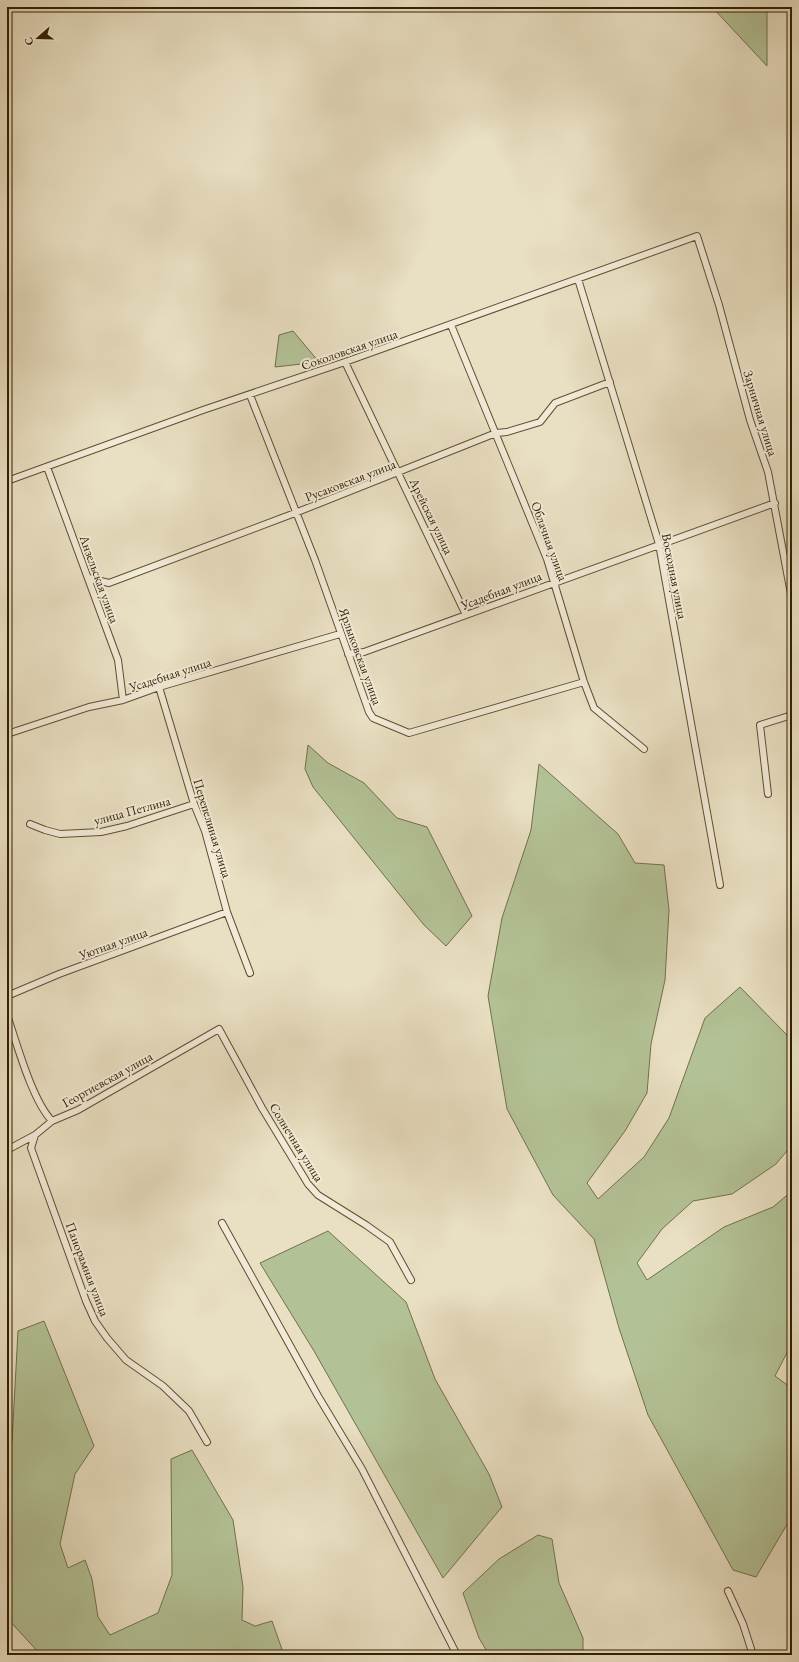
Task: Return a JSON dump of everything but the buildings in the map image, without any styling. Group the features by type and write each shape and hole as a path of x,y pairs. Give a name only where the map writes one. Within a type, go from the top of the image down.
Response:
{"street":[{"name":"Соколовская улица","path":"7,481 203,410 451,325 697,236"},
{"name":"Зарничная улица","path":"697,236 719,305 750,420 768,472 792,599"},
{"name":"Восходная улица","path":"578,279 659,544 720,885"},
{"name":"Облачная улица","path":"451,325 547,559 584,682 594,708 644,749"},
{"name":"Арейская улица","path":"345,362 466,615"},
{"name":"Русаковская улица","path":"88,578 109,582 295,513 496,433 507,432 540,422 555,403 610,382"},
{"name":"Ярлыковская улица","path":"250,394 295,513 315,560 340,634 373,718 410,733 584,682"},
{"name":"Анзельская улица","path":"48,467 118,660 123,700"},
{"name":"Усадебная улица","path":"348,654 364,652 553,582 774,503"},
{"name":"Усадебная улица","path":"7,734 88,707 123,700 340,634"},
{"name":"Перепелиная улица","path":"159,688 194,804 205,831 227,912 250,973"},
{"path":"768,794 760,724 792,715"},
{"name":"улица Петлина","path":"30,824 60,834 101,832 127,826 194,804"},
{"name":"Уютная улица","path":"7,996 58,974 227,912"},
{"path":"7,1015 27,1071 45,1113 52,1121"},
{"name":"Георгиевская улица","path":"7,1150 35,1135 52,1121 78,1110 219,1029"},
{"name":"Солнечная улица","path":"219,1029 262,1108 308,1184 318,1195 390,1242 411,1280"},
{"name":"Панорамная улица","path":"35,1135 31,1148 86,1301 95,1320 107,1338 126,1360 163,1386 190,1411 207,1442"},
{"path":"222,1223 318,1396 362,1469 457,1655"},
{"path":"728,1591 743,1624 753,1655"}],"green space":[{"path":"712,7 767,7 767,66"},
{"path":"293,331 319,362 275,367 279,335"},
{"path":"308,745 328,763 364,783 397,818 427,827 472,916 446,946 424,925 313,787 305,769"},
{"path":"539,764 618,834 635,863 664,865 669,910 665,980 651,1044 647,1093 625,1131 587,1183 598,1199 644,1157 669,1118 705,1018 740,987 787,1035 792,1046 792,1145 776,1164 732,1194 693,1201 662,1229 637,1263 647,1280 724,1227 773,1207 792,1191 792,1343 775,1376 790,1387 792,1385 792,1516 756,1577 733,1570 648,1415 619,1328 594,1239 553,1195 507,1109 488,996 502,918 531,830"},
{"path":"328,1231 406,1302 435,1379 489,1474 502,1507 443,1578 314,1351 260,1263"},
{"path":"44,1321 94,1446 75,1474 60,1544 68,1568 85,1560 92,1579 98,1617 110,1635 158,1613 172,1575 171,1459 192,1450 233,1520 243,1587 242,1620 255,1626 272,1621 284,1655 41,1655 7,1618 7,1453 12,1442 18,1331"},
{"path":"538,1535 552,1539 559,1583 583,1638 583,1655 489,1655 479,1638 463,1593 499,1559"}]}
